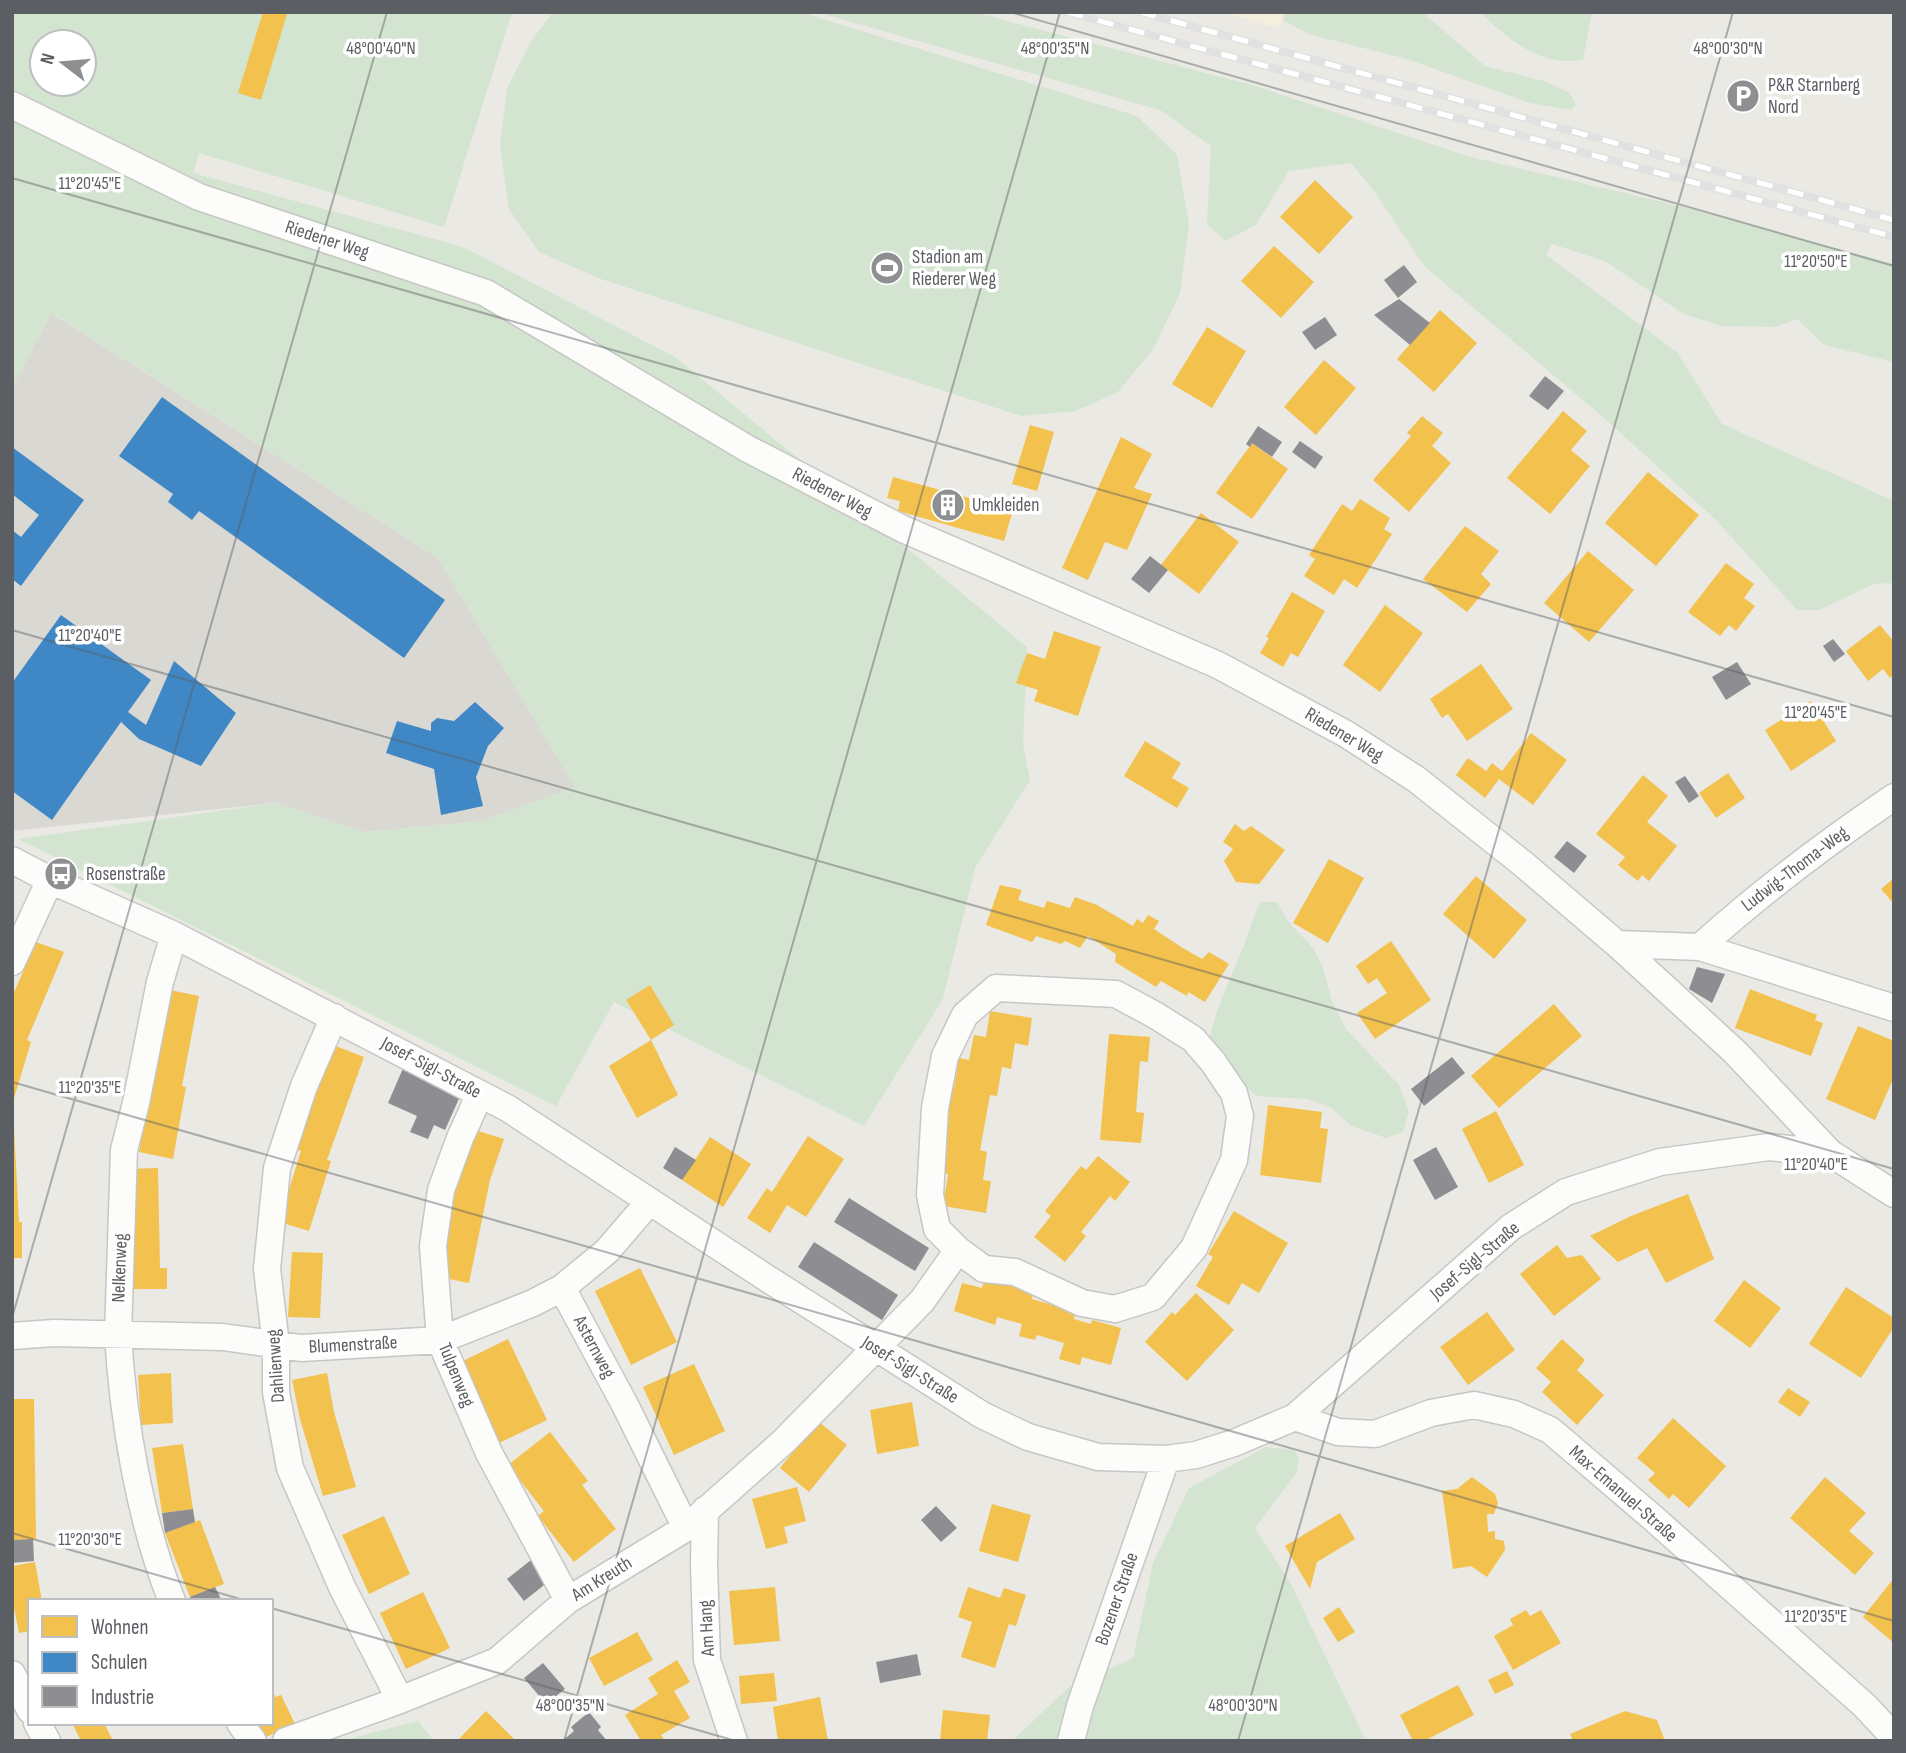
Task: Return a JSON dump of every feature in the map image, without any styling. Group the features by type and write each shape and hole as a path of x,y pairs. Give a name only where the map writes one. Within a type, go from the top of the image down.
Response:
{"street":[{"name":"Riedener Weg","path":"12,105 199,197 486,293 748,449 902,529 1218,665 1346,734 1416,779 1522,863 1616,944 1735,1052 1829,1153"},
{"name":"Ludwig-Thoma-Weg","path":"1700,947 1750,902 1850,826 1894,797"},
{"name":"Josef-Sigl-Straße","path":"12,860 50,880 174,934 509,1109 874,1348 982,1415 1028,1437 1098,1457 1166,1459 1196,1455 1234,1443 1295,1417 1511,1227 1566,1192 1660,1162 1769,1147 1829,1153"},
{"path":"12,962 50,880"},
{"name":"Nelkenweg","path":"171,1599 159,1568 134,1460 118,1335 124,1150 160,982 174,934"},
{"path":"1616,944 1700,947 1894,1008"},
{"path":"996,988 1116,995 1155,1014 1193,1039 1234,1093 1240,1116 1234,1160 1194,1248 1153,1297 1115,1309 1082,1303 1015,1272 984,1269 958,1250 937,1228 930,1195 935,1108 945,1056 965,1015 996,988"},
{"name":"Dahlienweg","path":"334,1017 304,1086 277,1168 267,1269 276,1345 276,1392 290,1468 342,1587 400,1700"},
{"name":"Tulpenweg","path":"480,1094 441,1190 433,1246 440,1340 489,1453 568,1600"},
{"path":"1829,1153 1894,1194"},
{"name":"Blumenstraße","path":"12,1336 54,1333 223,1337 301,1348 440,1340 533,1304 562,1288 607,1251 649,1202"},
{"name":"Am Kreuth","path":"286,1741 498,1661 568,1600 686,1528 783,1442 922,1301 958,1250"},
{"name":"Asternweg","path":"562,1288 625,1405 686,1528"},
{"name":"Max-Emanuel-Straße","path":"1295,1417 1338,1432 1375,1434 1431,1413 1474,1405 1514,1414 1550,1430 1865,1706 1894,1737"},
{"name":"Bozener Straße","path":"1071,1741 1080,1706 1166,1459"},
{"name":"Am Hang","path":"705,1510 707,1660 734,1741"},
{"path":"12,1674 28,1706"},
{"path":"38,1725 47,1741"},
{"path":"241,1725 253,1741"}],"shaded area":[{"path":"1222,12 1284,12 1280,29"},
{"path":"51,313 438,558 575,787 482,821 364,832 276,803 12,831 12,388"}],"green space":[{"path":"12,12 512,12 444,227 199,153 193,173 463,247 675,357 1027,647 1023,744 1030,780 975,868 943,999 864,1126 614,1002 556,1106 18,839 276,803 364,832 482,821 575,787 438,558 52,313 12,388"},
{"path":"553,12 800,12 1137,116 1177,155 1189,224 1180,293 1154,348 1118,392 1075,411 1021,416 601,279 539,252 509,209 500,146 507,88 532,40"},
{"path":"817,12 973,12 1252,85 1467,156 1688,208 1894,264 1894,362 1824,345 1797,319 1775,327 1721,326 1684,314 1605,261 1552,244 1546,255 1677,352 1722,424 1894,501 1894,583 1874,584 1819,610 1797,610 1716,520 1603,417 1425,267 1374,191 1351,163 1289,171 1256,225 1225,241 1207,224 1211,146 1160,110"},
{"path":"1285,12 1422,12 1485,66 1544,81 1570,93 1576,105 1571,110 1530,103 1407,59 1308,34 1283,20"},
{"path":"1480,12 1592,12 1583,59 1554,60 1526,49 1501,32"},
{"path":"1261,902 1277,902 1287,920 1314,949 1323,968 1332,1001 1346,1029 1399,1085 1409,1111 1403,1132 1386,1138 1351,1126 1332,1108 1308,1099 1256,1096 1233,1074 1209,1043 1220,1005"},
{"path":"1266,1447 1294,1450 1299,1458 1297,1472 1255,1528 1291,1584 1366,1741 1012,1741 1068,1688 1133,1658 1153,1563 1189,1488"},
{"path":"418,1721 434,1741 340,1741"}],"building: Wohnen":[{"path":"263,12 287,14 261,100 238,93"},
{"path":"1315,180 1353,217 1319,254 1280,217"},
{"path":"1274,246 1314,282 1281,318 1241,281"},
{"path":"1440,310 1477,343 1434,392 1397,359"},
{"path":"1207,327 1246,351 1212,408 1172,384"},
{"path":"1324,360 1356,388 1316,435 1284,407"},
{"path":"1563,411 1587,431 1571,450 1590,466 1550,514 1507,478"},
{"path":"1422,416 1443,433 1432,446 1451,463 1409,512 1373,480 1411,436 1407,433"},
{"path":"1030,425 1054,432 1037,491 1012,484"},
{"path":"1121,437 1152,454 1134,488 1152,494 1127,550 1105,542 1088,580 1062,568"},
{"path":"1252,443 1288,469 1252,519 1216,493"},
{"path":"1648,472 1699,515 1656,566 1605,523"},
{"name":"Umkleiden","path":"893,477 1013,510 1004,541 898,511 900,501 887,498"},
{"path":"1360,499 1390,518 1384,529 1392,534 1357,588 1344,579 1334,595 1304,576 1315,559 1309,555 1342,504 1352,511"},
{"path":"1201,513 1239,542 1199,594 1161,565"},
{"path":"1465,526 1499,551 1481,574 1491,584 1467,612 1423,579"},
{"path":"1588,551 1634,590 1589,642 1544,603"},
{"path":"1726,563 1754,584 1744,598 1755,606 1736,631 1729,625 1720,636 1688,612"},
{"path":"1292,592 1325,611 1298,657 1291,653 1283,667 1260,653 1269,638 1266,637"},
{"path":"1385,605 1423,633 1380,692 1343,665"},
{"path":"1880,625 1894,642 1894,674 1890,678 1883,669 1868,681 1846,651"},
{"path":"1054,631 1101,647 1078,716 1034,701 1038,690 1016,683 1027,653 1045,659"},
{"path":"1481,664 1513,709 1467,741 1448,714 1442,718 1430,699"},
{"path":"1811,701 1836,741 1791,771 1765,730"},
{"path":"1531,733 1567,760 1533,805 1499,779 1485,798 1456,775 1468,758 1486,771 1492,763 1502,771"},
{"path":"1145,741 1181,763 1172,778 1189,788 1177,808 1124,776"},
{"path":"1728,773 1745,798 1716,818 1699,793"},
{"path":"1643,775 1668,796 1647,822 1677,846 1649,881 1642,875 1638,881 1618,865 1625,857 1596,834"},
{"path":"1235,824 1244,831 1251,826 1285,850 1259,884 1236,882 1224,861 1233,849 1223,842"},
{"path":"1329,859 1364,878 1328,943 1293,923"},
{"path":"1476,876 1527,920 1494,959 1443,914"},
{"path":"1894,878 1894,904 1881,889"},
{"path":"1000,885 1022,890 1018,900 1044,908 1047,901 1070,908 1075,897 1097,905 1133,926 1137,919 1143,923 1148,915 1159,921 1154,929 1181,947 1202,959 1209,952 1229,964 1205,1002 1188,992 1187,996 1161,981 1156,987 1115,962 1116,954 1088,936 1080,948 1065,941 1061,944 1036,936 1032,942 986,925"},
{"path":"1391,941 1431,1000 1375,1039 1357,1013 1387,993 1377,978 1368,984 1356,966"},
{"path":"36,942 64,952 27,1040 31,1042 12,1105 12,997"},
{"path":"650,985 674,1025 651,1040 626,1000"},
{"path":"165,989 199,996 182,1086 186,1087 173,1159 139,1152"},
{"path":"1750,989 1817,1015 1815,1020 1823,1023 1811,1056 1735,1028"},
{"path":"1554,1004 1582,1036 1499,1108 1471,1076"},
{"path":"990,1011 1032,1018 1028,1046 1015,1043 1011,1069 1002,1067 997,1096 990,1095 980,1150 987,1152 983,1180 991,1181 986,1213 943,1206 948,1174 938,1173 945,1086 954,1088 959,1058 969,1060 974,1035 986,1037"},
{"path":"1858,1026 1894,1041 1894,1077 1875,1120 1826,1099"},
{"path":"1109,1034 1150,1037 1148,1062 1140,1061 1136,1112 1144,1113 1141,1143 1100,1140"},
{"path":"651,1040 678,1095 637,1118 609,1066"},
{"path":"333,1045 364,1057 327,1160 331,1161 309,1231 279,1222 301,1151 295,1149"},
{"path":"1268,1105 1322,1112 1320,1128 1328,1129 1321,1183 1260,1175"},
{"path":"1496,1111 1524,1165 1489,1183 1462,1129"},
{"path":"12,1127 19,1222 22,1222 22,1258 12,1258"},
{"path":"472,1129 504,1139 490,1180 469,1283 439,1277 459,1174"},
{"path":"808,1136 844,1159 806,1217 787,1205 770,1233 747,1218 767,1188 772,1192"},
{"path":"710,1137 751,1164 723,1207 682,1180"},
{"path":"1098,1156 1130,1182 1115,1201 1110,1196 1081,1232 1086,1236 1065,1262 1034,1237 1051,1216 1045,1211 1081,1166 1086,1170"},
{"path":"158,1168 160,1268 167,1268 167,1289 133,1289 126,1169"},
{"path":"1688,1194 1714,1259 1666,1283 1647,1248 1618,1262 1590,1236 1631,1216"},
{"path":"1234,1211 1288,1243 1259,1293 1242,1283 1229,1305 1196,1286 1213,1257 1208,1254"},
{"path":"1557,1245 1567,1258 1582,1255 1601,1279 1554,1316 1520,1274"},
{"path":"292,1252 323,1253 320,1318 288,1317"},
{"path":"640,1268 677,1342 631,1365 595,1291"},
{"path":"985,1276 1034,1290 1032,1299 1076,1312 1074,1319 1091,1324 1092,1320 1121,1328 1111,1365 1082,1357 1080,1365 1059,1359 1064,1343 1037,1335 1035,1340 1019,1336 1022,1324 997,1317 995,1325 954,1311 962,1283 982,1288"},
{"path":"1744,1280 1781,1308 1750,1348 1714,1321"},
{"path":"1846,1287 1894,1318 1894,1327 1861,1378 1809,1344"},
{"path":"1196,1293 1234,1330 1187,1381 1145,1342 1172,1312 1175,1315"},
{"path":"1487,1312 1515,1350 1468,1385 1440,1347"},
{"path":"508,1339 547,1420 499,1443 461,1362"},
{"path":"1562,1339 1585,1360 1577,1370 1604,1395 1577,1425 1542,1392 1551,1382 1536,1368"},
{"path":"694,1364 725,1431 674,1455 643,1387"},
{"path":"171,1373 173,1423 141,1425 138,1375"},
{"path":"327,1373 334,1412 356,1487 323,1496 300,1419 292,1380"},
{"path":"1788,1388 1810,1402 1800,1417 1778,1402"},
{"path":"12,1399 34,1399 36,1539 12,1540"},
{"path":"912,1402 919,1446 877,1454 870,1410"},
{"path":"1673,1418 1726,1466 1689,1508 1673,1494 1669,1499 1648,1480 1655,1473 1637,1458"},
{"path":"818,1421 847,1445 809,1492 780,1468"},
{"path":"550,1432 588,1481 582,1485 616,1529 574,1562 538,1516 544,1511 508,1465"},
{"path":"183,1444 193,1509 162,1513 152,1448"},
{"path":"1472,1477 1495,1494 1498,1503 1494,1514 1487,1514 1488,1532 1495,1531 1495,1539 1504,1541 1505,1550 1487,1577 1471,1566 1453,1569 1442,1491 1457,1489"},
{"path":"1825,1477 1866,1513 1849,1531 1874,1553 1855,1575 1790,1518"},
{"path":"797,1487 806,1521 784,1527 788,1543 766,1549 752,1499"},
{"path":"992,1504 1031,1515 1018,1562 979,1551"},
{"path":"1340,1513 1355,1539 1317,1562 1310,1589 1285,1546"},
{"path":"384,1516 410,1574 369,1594 342,1535"},
{"path":"200,1520 224,1584 190,1597 165,1533"},
{"path":"35,1562 42,1599 28,1599 28,1631 19,1633 12,1598 12,1566"},
{"path":"1894,1578 1894,1643 1863,1617"},
{"path":"775,1587 780,1641 734,1645 729,1591"},
{"path":"968,1587 1000,1598 1004,1588 1026,1595 1016,1626 1009,1624 995,1668 961,1657 972,1622 958,1617"},
{"path":"423,1592 450,1648 406,1669 380,1613"},
{"path":"1339,1607 1355,1632 1338,1642 1323,1618"},
{"path":"1526,1610 1530,1616 1541,1610 1561,1643 1513,1670 1494,1636 1513,1625 1510,1619"},
{"path":"637,1632 653,1660 604,1686 589,1658"},
{"path":"677,1660 690,1682 674,1691 690,1718 661,1735 665,1741 641,1741 625,1715 658,1694 648,1678"},
{"path":"1507,1671 1514,1685 1495,1694 1488,1680"},
{"path":"774,1673 777,1701 741,1704 739,1676"},
{"path":"1458,1685 1474,1715 1428,1739 1429,1741 1413,1741 1400,1715"},
{"path":"273,1690 275,1697 281,1695 295,1724 257,1741 250,1725 273,1725"},
{"path":"820,1697 828,1741 778,1741 773,1707"},
{"path":"943,1710 990,1715 987,1741 940,1741"},
{"path":"486,1711 516,1741 457,1741"},
{"path":"1625,1711 1657,1720 1665,1741 1573,1741 1570,1734"},
{"path":"73,1725 105,1725 113,1741 81,1741"}],"building: Schulen":[{"path":"162,397 445,600 404,658 199,511 192,520 168,502 173,494 119,456"},
{"path":"12,447 84,500 21,586 12,579 12,530 21,537 39,515 12,494"},
{"path":"61,615 151,680 128,712 146,725 174,661 236,713 201,766 139,739 121,722 52,820 12,791 12,683"},
{"path":"475,702 504,728 488,746 476,777 483,806 441,815 434,769 386,753 397,721 431,731 431,723 437,718 454,721"}],"building: Industrie":[{"path":"1404,265 1417,282 1398,298 1384,280"},
{"path":"1399,299 1430,323 1410,345 1374,315"},
{"path":"1325,317 1337,335 1315,350 1302,332"},
{"path":"1545,376 1564,391 1548,410 1529,396"},
{"path":"1258,426 1282,442 1272,457 1252,443 1250,447 1246,444"},
{"path":"1300,441 1323,457 1315,469 1292,452"},
{"path":"1150,556 1168,570 1149,593 1131,579"},
{"path":"1833,639 1845,654 1834,662 1823,646"},
{"path":"1737,662 1751,684 1726,700 1712,677"},
{"path":"1685,776 1699,796 1689,803 1675,782"},
{"path":"1567,841 1587,856 1574,873 1554,857"},
{"path":"1697,967 1725,974 1712,1003 1689,989"},
{"path":"1452,1057 1465,1073 1424,1106 1411,1089"},
{"path":"404,1066 462,1092 445,1130 434,1125 428,1139 410,1132 417,1116 388,1103"},
{"path":"675,1147 696,1160 682,1180 663,1168"},
{"path":"1436,1147 1458,1187 1435,1200 1413,1160"},
{"path":"849,1198 929,1248 915,1271 834,1222"},
{"path":"814,1242 898,1295 882,1320 798,1267"},
{"path":"936,1506 957,1528 941,1542 921,1520"},
{"path":"193,1509 195,1522 165,1533 162,1513"},
{"path":"33,1539 34,1561 12,1563 12,1540"},
{"path":"536,1556 553,1578 524,1601 507,1579"},
{"path":"215,1587 221,1599 190,1599"},
{"path":"917,1654 921,1675 880,1683 876,1662"},
{"path":"543,1663 565,1689 546,1704 524,1678"},
{"path":"589,1712 601,1727 598,1730 607,1741 562,1741 574,1731 571,1727"}],"railway":[{"path":"1067,12 1894,237"},
{"path":"1140,12 1894,220"}],"place":[{"name":"P&R Starnberg Nord","path":"1743,96"},
{"name":"Stadion am Riederer Weg","path":"887,268"},
{"name":"Umkleiden","path":"948,505"},
{"name":"Rosenstraße","path":"61,874"}]}
